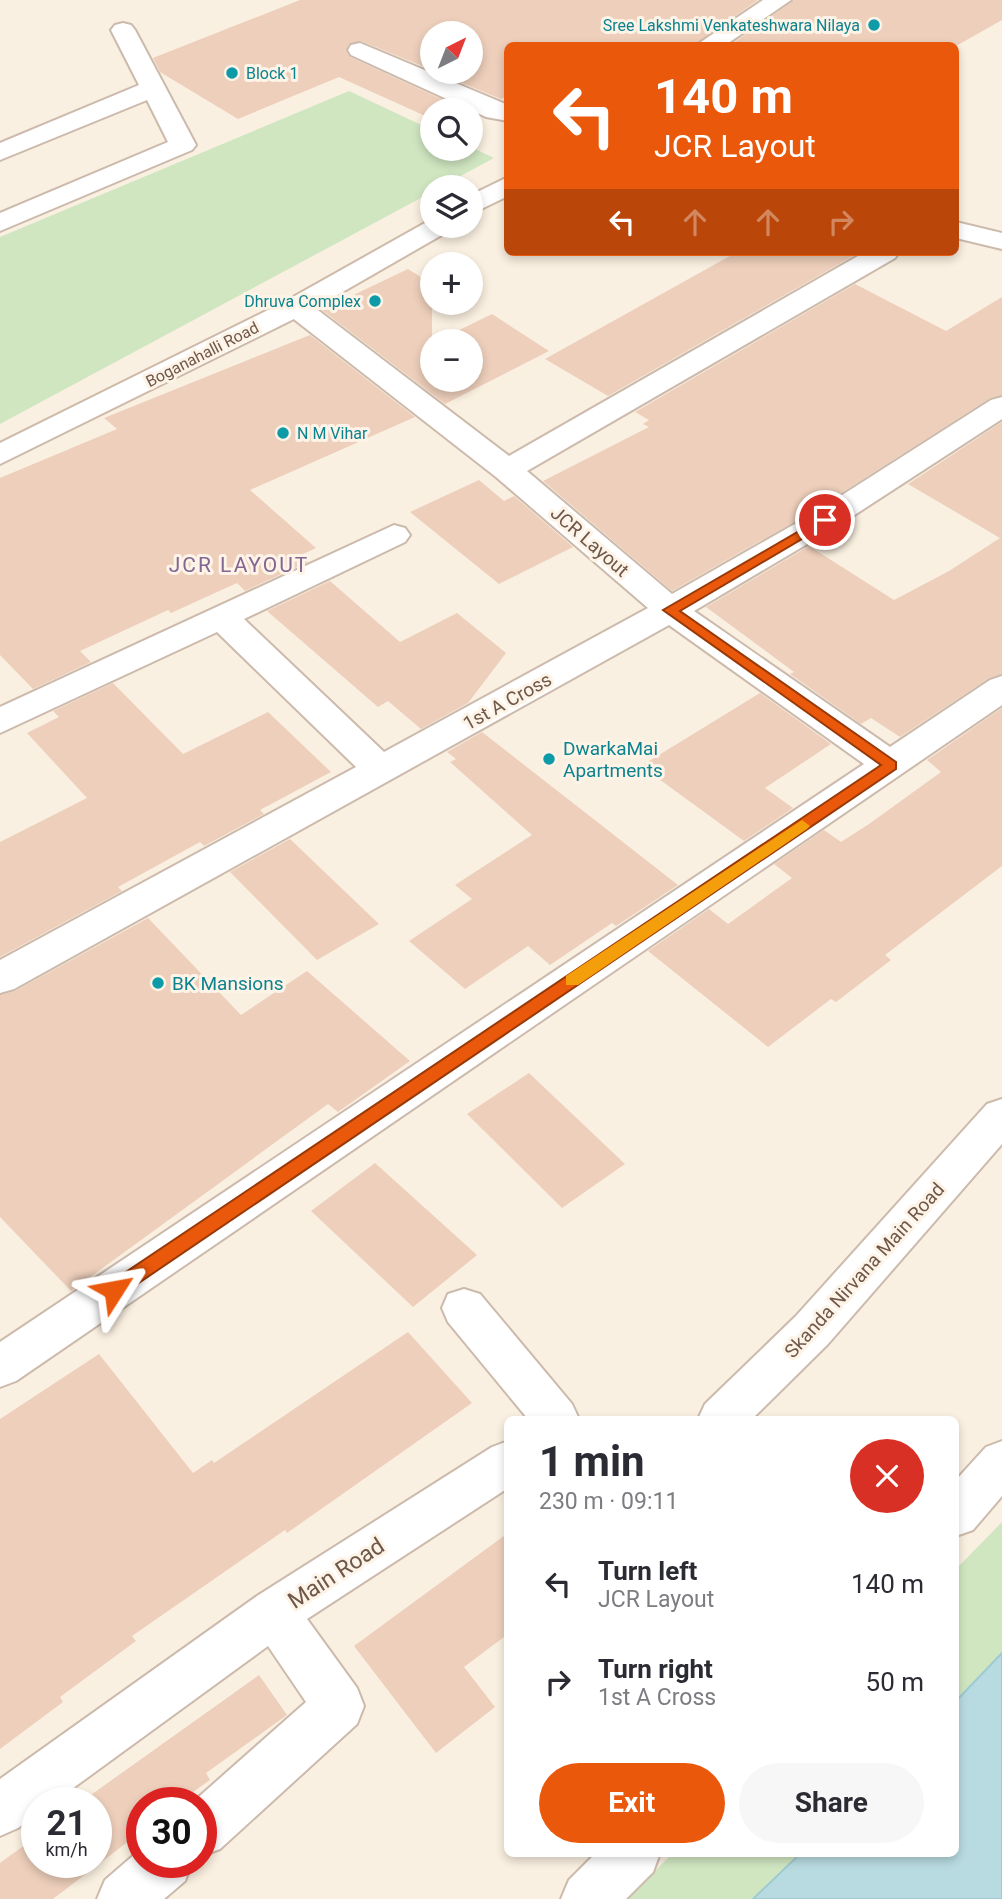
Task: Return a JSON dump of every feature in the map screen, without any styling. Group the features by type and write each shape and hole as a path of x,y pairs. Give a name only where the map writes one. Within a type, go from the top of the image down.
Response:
{"street":[{"path":"714,42 779,0"},
{"path":"0,223 183,145 123,30"},
{"path":"360,50 495,112 504,113"},
{"path":"0,152 154,88"},
{"path":"483,199 504,187"},
{"path":"959,231 1002,241"},
{"name":"Boganahalli Road","path":"0,455 296,307 420,236"},
{"path":"507,470 878,256"},
{"name":"JCR Layout","path":"296,307 507,470 670,610 891,765"},
{"name":"1st A Cross","path":"0,978 382,771 670,610 825,520 1002,406"},
{"path":"0,721 394,535"},
{"path":"222,617 382,771"},
{"path":"0,1367 1002,688"},
{"name":"Skanda Nirvana Main Road","path":"724,1416 812,1330 1002,1116"},
{"path":"464,1308 554,1416"},
{"path":"959,1511 1002,1462"},
{"name":"Main Road","path":"217,1816 339,1706 274,1613 504,1465"},
{"path":"0,1810 274,1613"},
{"path":"588,1899 630,1857"},
{"path":"124,1899 148,1878"}],"green space":[{"path":"349,91 420,124 420,161 483,161 483,153 494,158 462,175 420,175 420,198 0,424 0,237"},
{"path":"1002,1522 1002,1899 627,1899 669,1857 959,1857 959,1566"}],"water":[{"path":"1002,1653 1002,1899 753,1899 797,1857 959,1857 959,1698"}],"building":[{"path":"300,0 758,0 698,42 504,42 504,98 501,99 464,84 483,84 483,21 420,21 420,65 361,41 349,44 346,51 350,57 439,98 420,98 420,114 339,77 238,119 160,72 153,58"},
{"path":"794,0 1002,0 1002,20 959,44 959,42 735,42"},
{"path":"730,256 853,256 608,396 545,359"},
{"path":"408,269 420,276 420,315 432,315 432,329 420,329 420,385 322,310"},
{"path":"855,284 946,331 1002,297 1002,395 990,398 813,511 672,591 543,481 649,427 643,424 649,420 635,412"},
{"path":"492,314 549,351 483,385 483,329 461,329"},
{"path":"310,335 415,417 250,490 316,548 301,555 308,562 245,591 237,583 171,613 168,610 80,651 91,662 33,689 0,655 0,478 117,429 104,418"},
{"path":"429,392 469,392 445,404"},
{"path":"1002,422 1002,674 989,678 900,737 871,718 861,724 790,674 794,672 706,607 809,546 894,600 949,571 1000,538 908,484"},
{"path":"479,480 504,501 514,496 573,547 499,584 410,512"},
{"path":"330,581 400,642 457,613 506,653 468,703 421,729 388,701 378,707 267,611"},
{"path":"113,683 183,754 268,712 331,772 260,810 264,814 204,846 200,842 118,887 122,891 0,957 0,842 87,798 27,733 59,717 53,711"},
{"path":"760,693 831,744 765,788 793,808 744,841 641,766"},
{"path":"1002,708 1002,866 885,955 891,960 836,1002 831,999 768,1047 648,951 709,909 728,924 792,878 774,864 824,830 841,842 869,824 941,772 927,760"},
{"path":"482,732 678,885 616,926 612,923 550,965 528,946 465,989 409,941 472,899 455,885 532,835 450,762 456,759 447,752"},
{"path":"290,839 379,924 317,960 230,872"},
{"path":"148,918 241,1015 307,971 410,1061 338,1112 328,1104 71,1291 0,1217 0,995 15,991"},
{"path":"529,1073 625,1164 562,1208 467,1114"},
{"path":"375,1163 477,1255 413,1307 311,1211"},
{"path":"408,1332 472,1403 287,1533 285,1530 132,1636 136,1641 60,1697 63,1702 0,1749 0,1419 99,1354 193,1473 212,1460 214,1463"},
{"path":"504,1536 504,1637 464,1667 495,1707 436,1753 354,1646"},
{"path":"259,1675 287,1715 206,1773 210,1780 200,1787 126,1787 126,1843 112,1854 112,1787 102,1787"},
{"path":"21,1848 21,1878 80,1878 53,1899 0,1899 0,1863"}],"slow traffic":[{"path":"572,981 802,826"}],"place":[{"name":"Sree Lakshmi Venkateshwara Nilaya","path":"874,25"},
{"name":"Block 1","path":"232,73"},
{"name":"Dhruva Complex","path":"375,301"},
{"name":"N M Vihar","path":"283,433"},
{"name":"DwarkaMai Apartments","path":"549,759"},
{"name":"BK Mansions","path":"158,983"}],"district":[{"name":"JCR LAYOUT","path":"239,565"}],"route":[{"path":"114,1290 891,765 670,610 825,520"}]}
